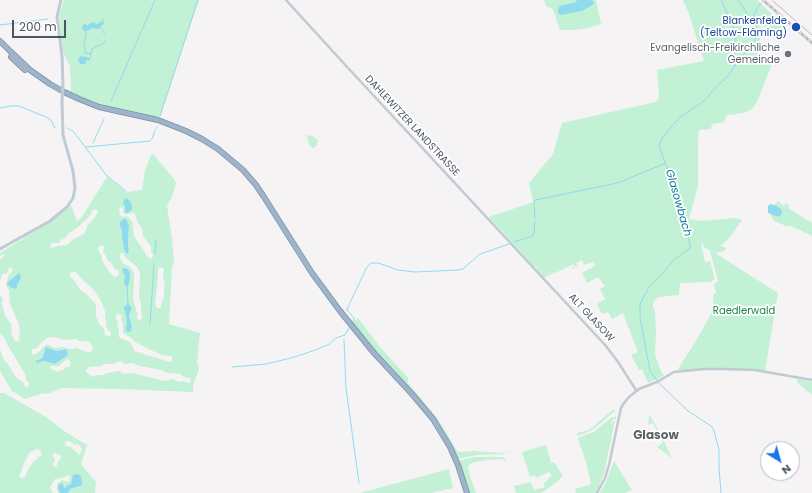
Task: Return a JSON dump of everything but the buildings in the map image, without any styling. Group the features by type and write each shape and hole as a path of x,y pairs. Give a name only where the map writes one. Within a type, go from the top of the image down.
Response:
{"highway":[{"path":"0,41 30,70 50,84 79,100 99,107 150,118 173,125 202,139 228,157 260,190 312,273 348,324"},
{"path":"0,45 28,73 64,96 97,109 172,128 200,141 226,159 243,175 258,192 310,275 372,356 431,421 443,440 451,457 464,493"},
{"path":"351,328 412,394 441,430 462,475 467,493"}],"main road":[{"path":"0,250 50,221 67,207 73,198 75,188 73,171 62,132 62,56 57,17 60,0"}],"street":[{"name":"DAHLEWITZER LANDSTRASSE","path":"286,0 528,261"},
{"name":"ALT GLASOW","path":"528,261 606,346 636,390"},
{"path":"597,493 605,478 609,465 621,408 636,390 658,381 674,372 723,369 766,372 812,380"}],"green space":[{"path":"64,0 199,0 160,116 157,118 109,108 66,91 66,89 71,91 70,66 63,52 59,16"},
{"path":"544,0 596,0 601,24 588,28 560,30 553,9 546,6"},
{"name":"Raedlerwald","path":"683,0 757,0 785,26 780,39 762,25 760,28 761,36 759,44 759,59 772,64 757,102 752,109 744,113 727,115 724,122 712,124 711,129 699,130 698,186 689,219 701,221 736,218 742,220 731,236 721,246 726,248 724,251 715,253 778,293 765,371 746,369 679,370 678,369 714,309 713,295 716,293 714,284 718,281 710,251 701,243 705,262 710,261 715,279 711,282 680,283 679,295 659,297 655,300 653,307 655,310 656,333 655,355 664,376 648,383 642,369 639,370 631,355 638,352 623,313 612,319 608,312 602,314 597,304 605,299 600,289 605,286 598,277 587,283 582,273 595,266 593,262 584,265 582,260 575,264 577,264 577,266 573,269 572,268 576,266 574,266 574,264 544,278 536,269 538,268 534,267 489,217 533,202 529,183 553,154 562,123 656,102 659,97 657,70 704,61"},
{"path":"308,135 318,140 317,145 314,148 312,148 309,144 307,137"},
{"path":"153,154 176,183 172,197 167,206 174,261 172,267 169,324 200,333 197,362 199,369 193,386 193,392 62,388 50,393 40,394 25,399 12,391 0,371 0,350 4,360 15,376 23,382 25,387 29,386 25,374 4,337 0,334 0,294 3,300 2,303 5,316 11,324 12,336 15,341 19,340 20,329 10,304 9,291 6,284 9,274 13,269 9,268 7,273 2,274 0,282 0,260 5,255 3,254 0,257 0,253 51,221 71,205 77,221 81,218 107,177 126,192 142,190 145,170 151,155","holes":["120,207 123,208 123,212 125,214 135,214 137,221 142,228 143,236 151,247 152,258 147,256 134,236 132,221 127,216 121,216 119,211","94,209 98,211 88,225 84,234 74,239 67,245 53,248 50,247 53,243 59,243 88,218","119,225 129,226 128,254 124,249 122,231","102,245 104,247 103,252 108,261 119,271 118,276 115,277 107,269 102,260 98,248","121,253 123,253 140,272 139,298 141,303 142,318 139,321 137,318 138,314 133,297 134,273 129,266 123,264 119,256","159,267 163,268 163,278 165,284 164,297 159,309 155,304","76,272 93,289 100,299 105,311 106,327 111,333 110,336 105,335 104,328 100,325 96,317 96,306 94,302 81,291 71,278 70,273","117,314 122,315 121,320 123,323 124,334 135,342 153,351 162,355 171,356 172,361 170,362 134,351 131,343 119,337 117,325 118,321 116,319","53,337 64,340 76,339 79,341 90,342 93,350 87,352 76,348 55,348 46,345 33,355 32,349 38,347 47,338","64,349 68,355 54,364 50,361 38,363 37,360 42,358 44,351","67,359 71,364 69,367 57,372 50,368 50,366 59,366","120,361 125,364 132,363 168,373 180,374 184,377 190,378 191,381 188,383 183,381 178,382 173,379 165,381 132,373 123,374 119,371 93,377 86,371 89,367 101,366"]},
{"path":"778,201 784,206 786,203 789,205 788,208 812,223 812,236 791,226 786,226 774,221 770,212"},
{"path":"358,318 380,347 408,378 408,383 438,419 457,451 504,453 514,451 503,454 477,455 457,459 448,439 430,412 379,356 352,323"},
{"path":"797,379 812,382 812,394 797,382"},
{"path":"0,393 4,393 46,417 67,433 87,445 81,464 96,482 95,493 68,493 70,489 79,487 82,483 81,480 73,478 71,484 67,485 65,488 63,485 59,490 60,493 58,493 57,484 62,480 68,482 70,477 68,475 63,478 55,479 50,488 53,493 0,493","holes":["68,441 74,445 77,444 80,446 82,449 79,455 71,447 65,445 65,442","37,449 40,450 42,456 37,457 24,478 19,477 30,452","55,453 61,456 57,466 55,467 52,464 55,461 52,456"]},
{"path":"614,409 615,411 596,427 577,436 577,433 589,430"},
{"path":"649,414 672,458 657,447 663,443 653,423 648,425"},
{"path":"615,416 616,419 614,419 609,425 615,420 604,474 596,493 576,493 575,489 591,484 586,462 578,439 579,437 594,432"},
{"path":"546,445 551,463 554,462 563,476 541,493 516,493 514,486 531,482 534,490 545,487 544,484 552,475 549,472 536,478 535,475 530,477 522,452"},
{"path":"474,457 504,457 506,461 502,459 488,460 474,462 469,465 470,476 476,493 469,493 458,461"},
{"path":"614,461 632,490 625,493 600,493 605,484"},
{"path":"449,469 453,488 431,493 360,493"}],"water":[{"path":"577,0 592,0 594,4 582,11 561,15 558,13 560,6 576,2"},
{"path":"102,18 104,24 100,28 93,28 87,31 82,29 84,24 87,26 92,22 97,24 102,21"},
{"path":"81,56 90,58 90,61 87,60 85,64 80,64 78,60"},
{"path":"126,198 130,201 132,209 126,213 125,206 123,204"},
{"path":"770,204 781,209 782,214 779,217 768,213 768,206"},
{"path":"123,219 126,219 129,226 129,252 127,254 124,249 122,231 119,224"},
{"path":"123,268 128,269 130,274 129,284 127,287 124,283 125,276 122,270"},
{"path":"19,273 21,278 17,288 15,289 10,287 7,284 8,282"},
{"path":"128,304 132,309 129,315 132,328 130,332 127,332 126,330 127,318 124,309 124,307"},
{"path":"46,347 56,351 66,349 68,355 55,364 45,361 37,363 36,361 42,358"},
{"path":"78,474 81,476 81,486 70,489 68,493 60,493 58,488 59,484 62,483 65,488 67,485 71,484 73,475"}],"waterway":[{"path":"111,101 155,0"},
{"path":"160,116 198,0"},
{"path":"721,0 735,30 734,66"},
{"path":"730,18 748,16 738,0"},
{"name":"Glasowbach","path":"721,493 719,450 714,431 712,427 688,411 659,383 650,371 640,317 640,304 649,287 674,260 690,248 671,175 659,146 662,138 679,118 704,101 727,77 758,35 754,15 761,3"},
{"path":"0,25 48,19"},
{"path":"100,27 104,31 104,34"},
{"path":"85,31 85,53 91,54"},
{"path":"90,58 92,49 103,44 105,41"},
{"path":"0,108 19,106 46,117 51,120 56,128"},
{"path":"93,143 104,119"},
{"path":"67,128 73,131 107,176 126,191"},
{"path":"86,147 150,141 155,131"},
{"path":"627,179 664,164"},
{"path":"535,218 535,200 626,180"},
{"path":"514,242 532,236 534,234 535,221"},
{"path":"155,254 156,240"},
{"path":"351,324 354,318 347,309 367,267 371,263 378,263 398,270 415,272 458,270 463,269 480,254 509,244"},
{"path":"150,324 154,264"},
{"path":"127,286 128,304"},
{"path":"232,367 266,364 304,354 328,345 336,338 345,335 350,326"},
{"path":"344,339 346,388 359,483"}],"tram line":[{"path":"773,1 812,35"}],"railway":[{"path":"763,0 812,43"}],"place":[{"name":"Blankenfelde (Teltow-Fläming)","path":"796,27"},
{"name":"Evangelisch-Freikirchliche Gemeinde","path":"788,54"}],"district":[{"name":"Glasow","path":"656,436"}]}
